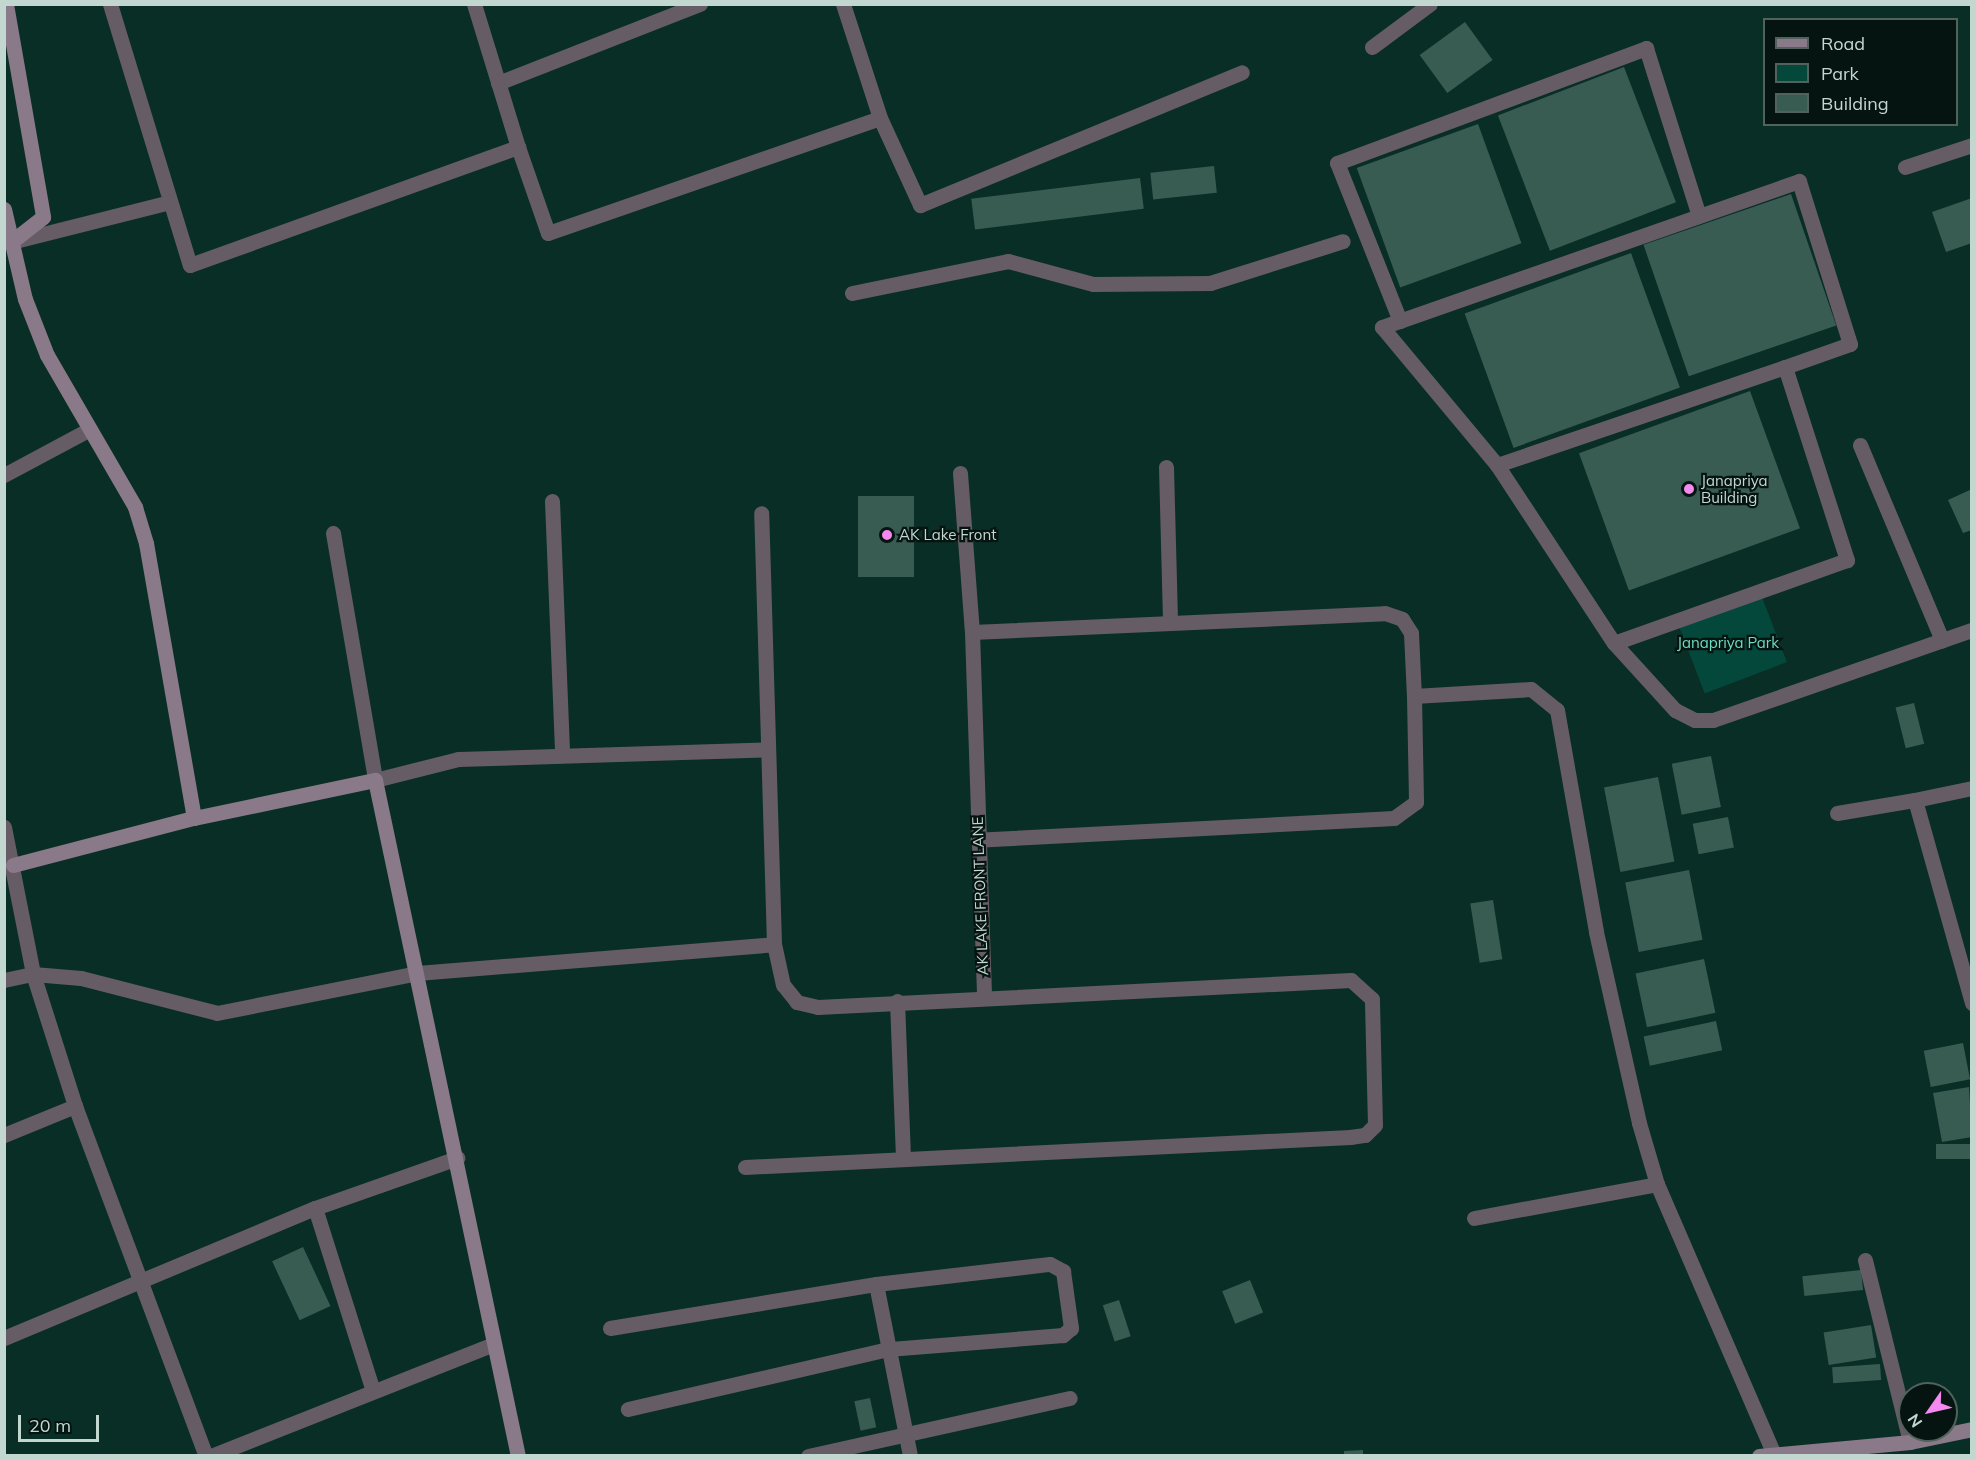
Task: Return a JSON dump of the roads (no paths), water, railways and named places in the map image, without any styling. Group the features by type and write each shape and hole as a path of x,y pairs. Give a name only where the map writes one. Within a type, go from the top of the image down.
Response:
{"street":[{"path":"6,4 43,217 11,242"},
{"path":"110,4 190,265 518,147"},
{"path":"474,4 518,147 548,233 880,118"},
{"path":"498,83 700,4"},
{"path":"843,4 880,118 920,205 1242,72"},
{"path":"1372,47 1430,4"},
{"path":"1400,321 1337,163 1646,48 1699,216"},
{"path":"1905,167 1971,146"},
{"path":"1497,465 1850,344 1799,181 1382,327 1497,465 1614,643 1675,710 1695,720 1713,720 1971,630"},
{"path":"11,242 170,202"},
{"path":"4,208 25,299 86,430 135,507 146,543 194,818"},
{"path":"852,293 1008,261 1093,284 1210,283 1343,241"},
{"path":"1614,643 1847,560 1785,367"},
{"path":"4,475 86,430"},
{"path":"1860,446 1942,640"},
{"path":"1166,467 1170,620"},
{"name":"AK LAKE FRONT LANE","path":"761,513 774,944 783,985 797,1002 818,1007 984,998 972,632 960,473"},
{"path":"552,501 562,754"},
{"path":"333,532 375,780 458,1158 492,1345 518,1455"},
{"path":"972,632 1170,620 1385,613 1402,619 1411,633 1414,696 1416,802 1394,819 978,840"},
{"path":"1414,696 1531,689 1557,710 1596,932 1657,1184 1684,1240 1767,1455 1910,1442"},
{"path":"13,865 194,818 375,780 458,759 768,749"},
{"path":"1837,813 1971,788"},
{"path":"1915,800 1968,981 1971,1003"},
{"path":"4,827 33,974 75,1106 206,1455"},
{"path":"4,980 33,974 81,978 217,1013 417,973 774,944"},
{"path":"745,1167 903,1156 1350,1137 1365,1135 1375,1125 1372,999 1350,980 984,998"},
{"path":"897,1001 903,1156"},
{"path":"4,1135 75,1106"},
{"path":"4,1338 315,1208 458,1158"},
{"path":"1474,1218 1657,1184"},
{"path":"315,1208 372,1388"},
{"path":"1865,1260 1898,1393"},
{"path":"610,1328 876,1284 1050,1264 1063,1271 1068,1333 888,1349 628,1409"},
{"path":"876,1284 910,1455"},
{"path":"212,1455 372,1388 492,1345"},
{"path":"808,1455 904,1431 1070,1398"}],"place":[{"name":"Janapriya Building","path":"1689,489"},
{"name":"AK Lake Front","path":"887,535"}],"park label":[{"name":"Janapriya Park","path":"1728,643"}]}
